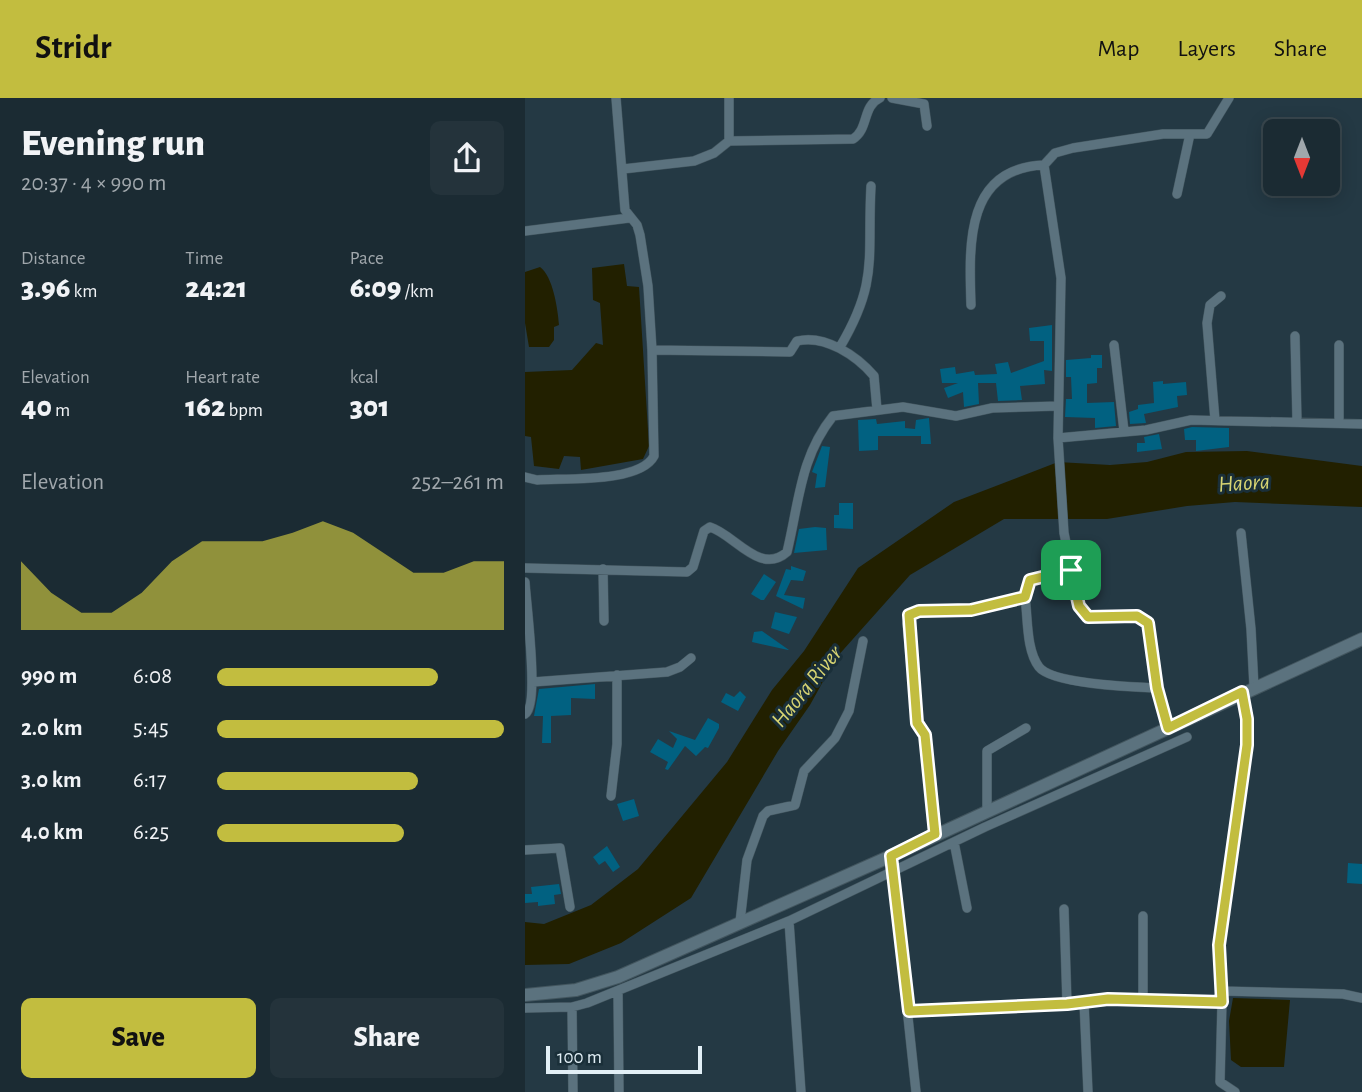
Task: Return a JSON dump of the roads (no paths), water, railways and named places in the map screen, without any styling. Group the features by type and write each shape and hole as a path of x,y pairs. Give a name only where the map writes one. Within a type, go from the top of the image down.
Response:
{"main road":[{"path":"525,995 576,990 618,977 891,856 1362,639"}],"street":[{"path":"525,477 537,480 637,471 650,462 656,446 652,350 640,235 637,225 625,210 615,98"},
{"path":"729,98 729,141"},
{"path":"623,169 694,162 714,153 729,141 853,139 859,135 869,106 880,98"},
{"path":"892,98 924,104 927,126"},
{"path":"971,304 971,249 975,217 984,194 1008,172 1044,165 1055,153 1073,148 1163,134 1200,135 1212,129 1229,98"},
{"path":"1177,194 1190,134"},
{"path":"1044,165 1045,193 1061,278 1058,438 1064,533 1071,570 1079,606 1088,617 1137,616 1148,623 1157,688 1168,728"},
{"path":"840,347 856,320 868,286 870,186"},
{"path":"525,231 629,218"},
{"path":"1215,420 1207,323 1210,305 1221,296"},
{"path":"1295,336 1297,421"},
{"path":"652,350 790,352 797,341 805,340 840,347 874,376 877,410"},
{"path":"1114,345 1124,430"},
{"path":"1339,345 1339,423"},
{"path":"525,568 687,572 693,567 704,531 710,527 757,556 782,556 788,547 801,473 830,419 840,413 913,407 947,417 992,408 1058,406"},
{"path":"1058,438 1146,430 1185,421 1362,424"},
{"path":"1235,1092 1220,1082 1222,997 1219,945 1247,745 1251,629 1241,533"},
{"path":"603,569 604,621"},
{"path":"1071,570 1030,580 1025,597 1035,658 1046,673 1067,679 1157,688"},
{"path":"525,582 533,682 531,709 525,714"},
{"path":"935,834 925,735 917,723 909,615 919,611 971,610 1025,597"},
{"path":"740,922 747,860 763,816 768,811 795,805 804,771 842,725 852,702 863,641"},
{"path":"533,682 674,670 691,658"},
{"path":"611,796 617,744 617,675"},
{"path":"987,811 987,751 1026,728"},
{"path":"525,1008 572,1007 618,992 789,920 1187,737"},
{"path":"954,842 967,908"},
{"path":"525,850 560,848 570,907"},
{"path":"891,856 916,1092"},
{"path":"1064,909 1067,1004"},
{"path":"1143,916 1143,999"},
{"path":"789,920 801,1092"},
{"path":"618,992 619,1092"},
{"path":"909,1011 1143,999 1343,994 1362,998"},
{"path":"1084,1002 1088,1092"},
{"path":"572,1007 573,1092"}],"water":[{"path":"624,264 627,286 639,287 649,446 643,459 581,470 580,457 564,456 559,469 534,466 531,437 525,436 525,372 572,370 596,343 603,345 600,303 593,300 592,268"},
{"path":"540,267 545,271 551,285 559,325 554,327 554,340 549,347 529,347 525,323 525,272"},
{"path":"1247,451 1362,466 1362,507 1235,502 1187,506 1107,519 1004,519 910,575 836,658 691,898 621,943 569,964 525,965 525,922 544,924 591,905 638,869 727,762 772,690 804,651 858,568 954,502 1058,462 1110,465 1147,462 1186,452"},
{"path":"1233,998 1290,1000 1284,1067 1241,1067 1231,1060 1229,1021"}],"water label":[{"name":"Haora","path":"1244,482"},
{"name":"Haora River","path":"806,686"}]}
